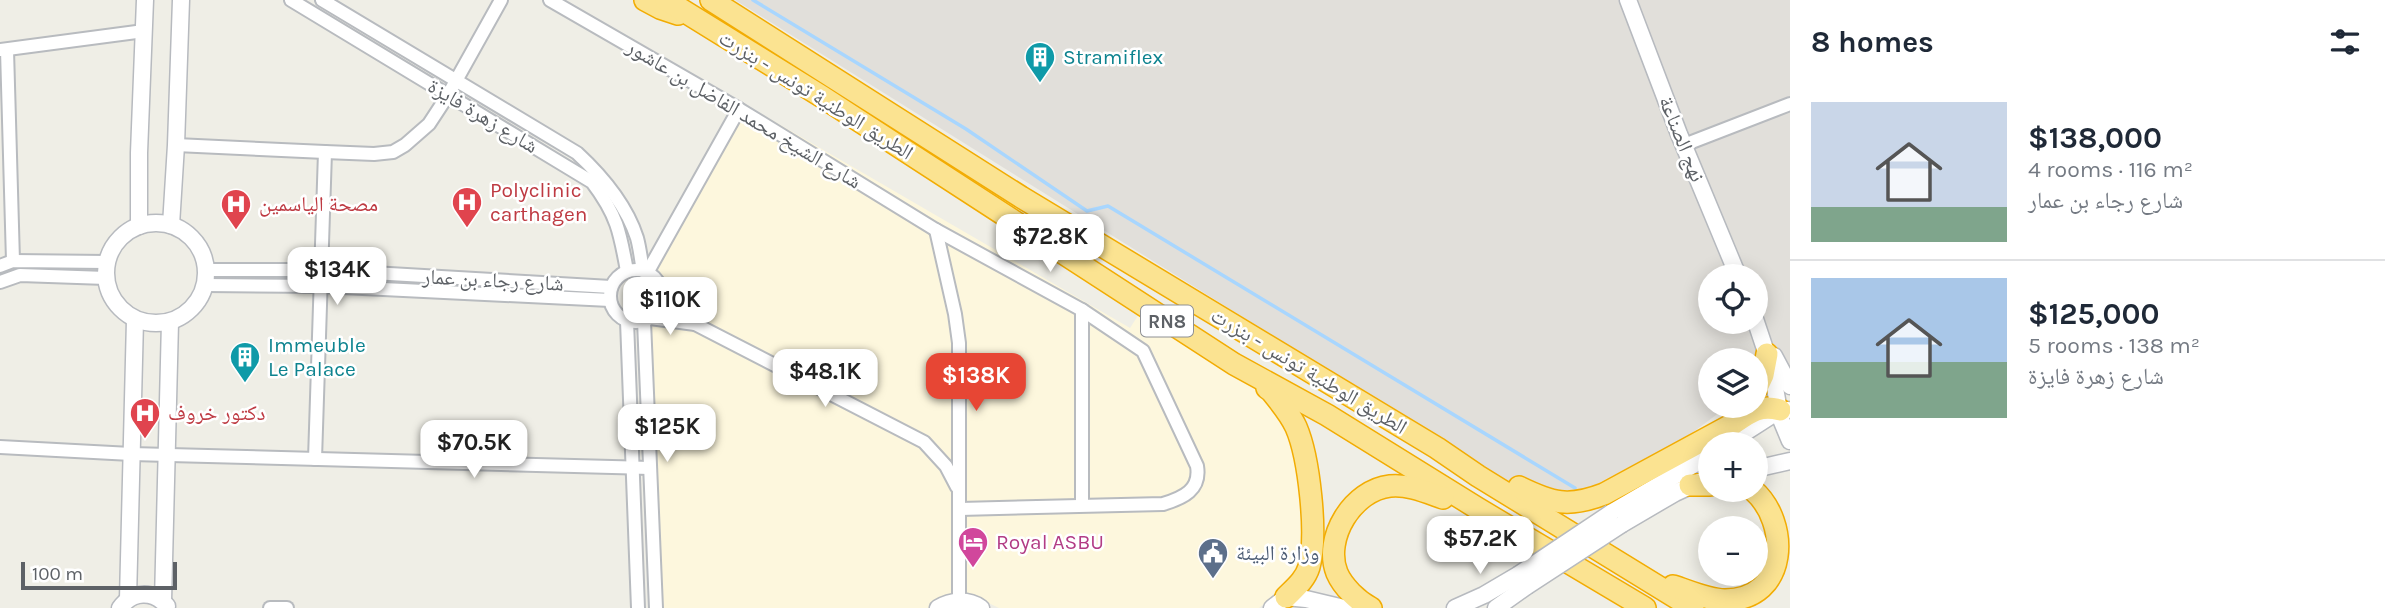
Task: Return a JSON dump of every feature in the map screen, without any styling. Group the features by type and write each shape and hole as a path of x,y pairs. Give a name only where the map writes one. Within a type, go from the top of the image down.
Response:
{"highway":[{"name":"RN8","path":"645,0 660,8 698,20"},
{"name":"الطريق الوطنية تونس - بنزرت","path":"666,0 821,96 1234,364 1327,415 1645,608"},
{"name":"الطريق الوطنية تونس - بنزرت","path":"711,0 1051,216 1437,449 1693,608"},
{"path":"1234,364 1271,391 1284,409 1295,425 1306,464 1313,528 1312,549 1308,569 1301,582 1279,603"},
{"path":"1732,432 1759,408 1785,410"},
{"path":"1437,449 1542,498 1569,503 1604,494 1698,449"},
{"path":"1371,608 1357,599 1337,573 1336,537 1350,508 1370,493 1389,486 1410,487 1477,508"},
{"path":"1632,569 1684,589 1724,600 1753,594 1769,583 1779,570 1786,543 1778,515 1768,502"}],"street":[{"path":"139,226 145,0"},
{"path":"171,225 180,0"},
{"name":"شارع زهرة فايزة","path":"291,0 592,182 608,204 621,235 627,271"},
{"name":"شارع زهرة فايزة","path":"322,0 577,153 602,176 619,200 637,238 645,272"},
{"path":"176,145 374,154 393,152 417,136 429,124 501,0"},
{"name":"شارع الشيخ محمد الفاضل بن عاشور","path":"550,0 739,109 936,230 1082,310 1147,356 1198,467 1196,485 1181,499 1163,504 1082,505"},
{"name":"نهج الصناعة","path":"1628,0 1733,264"},
{"path":"13,261 3,50 144,31"},
{"path":"1685,145 1790,104"},
{"path":"645,272 739,109"},
{"path":"315,459 325,152"},
{"path":"155,223 171,225 184,231 196,242 203,255 206,277 199,301 186,314 170,322 152,324 135,320 120,309 110,295 106,270 113,246 125,234 139,226 155,223"},
{"path":"936,230 956,314 959,343 959,601"},
{"path":"0,266 13,261 106,270"},
{"path":"0,282 20,275 106,270"},
{"name":"شارع رجاء بن عمار","path":"206,277 321,270 611,293"},
{"path":"695,324 689,314 661,290 654,277 645,272 627,271 618,277 611,293 619,316 627,321 647,319 695,324 924,442 946,466 960,492"},
{"name":"شارع رجاء بن عمار","path":"206,277 321,286 611,293"},
{"path":"647,319 657,311 661,290"},
{"path":"960,509 1082,505 1082,310"},
{"path":"647,319 656,608"},
{"path":"135,320 131,454 121,605 146,594 165,605"},
{"path":"627,321 638,608"},
{"path":"165,605 165,455 170,322"},
{"path":"1762,334 1790,386"},
{"path":"1768,354 1785,410 1782,424 1790,441"},
{"path":"0,447 131,454 650,468"},
{"path":"1768,466 1790,461"},
{"path":"1455,608 1523,580 1698,463"},
{"path":"1616,519 1698,485"},
{"path":"1496,608 1523,580"},
{"path":"1279,603 1306,599 1344,608"},
{"path":"938,608 959,601 981,608"},
{"path":"270,608 287,608"}],"shaded area":[{"path":"735,0 1790,0 1790,373 1768,365 1768,348 1698,348 1698,418 1712,418 1688,436 1547,507"},
{"path":"746,105 1130,328 1141,311 1258,386 1286,421 1298,475 1302,546 1298,568 1288,583 1259,608 999,608 982,600 938,599 928,608 662,608 650,323 665,308 667,283 656,266"}],"waterway":[{"path":"753,0 966,129 1087,211 1108,206 1575,488"}],"place":[{"name":"Stramiflex","path":"1040,84"},
{"name":"Polyclinic carthagen","path":"467,229"},
{"name":"مصحة الياسمين","path":"236,231"},
{"name":"Immeuble Le Palace","path":"245,384"},
{"name":"دكتور خروف","path":"145,440"},
{"name":"Royal ASBU","path":"973,569"},
{"name":"وزارة البيئة","path":"1213,580"}]}
